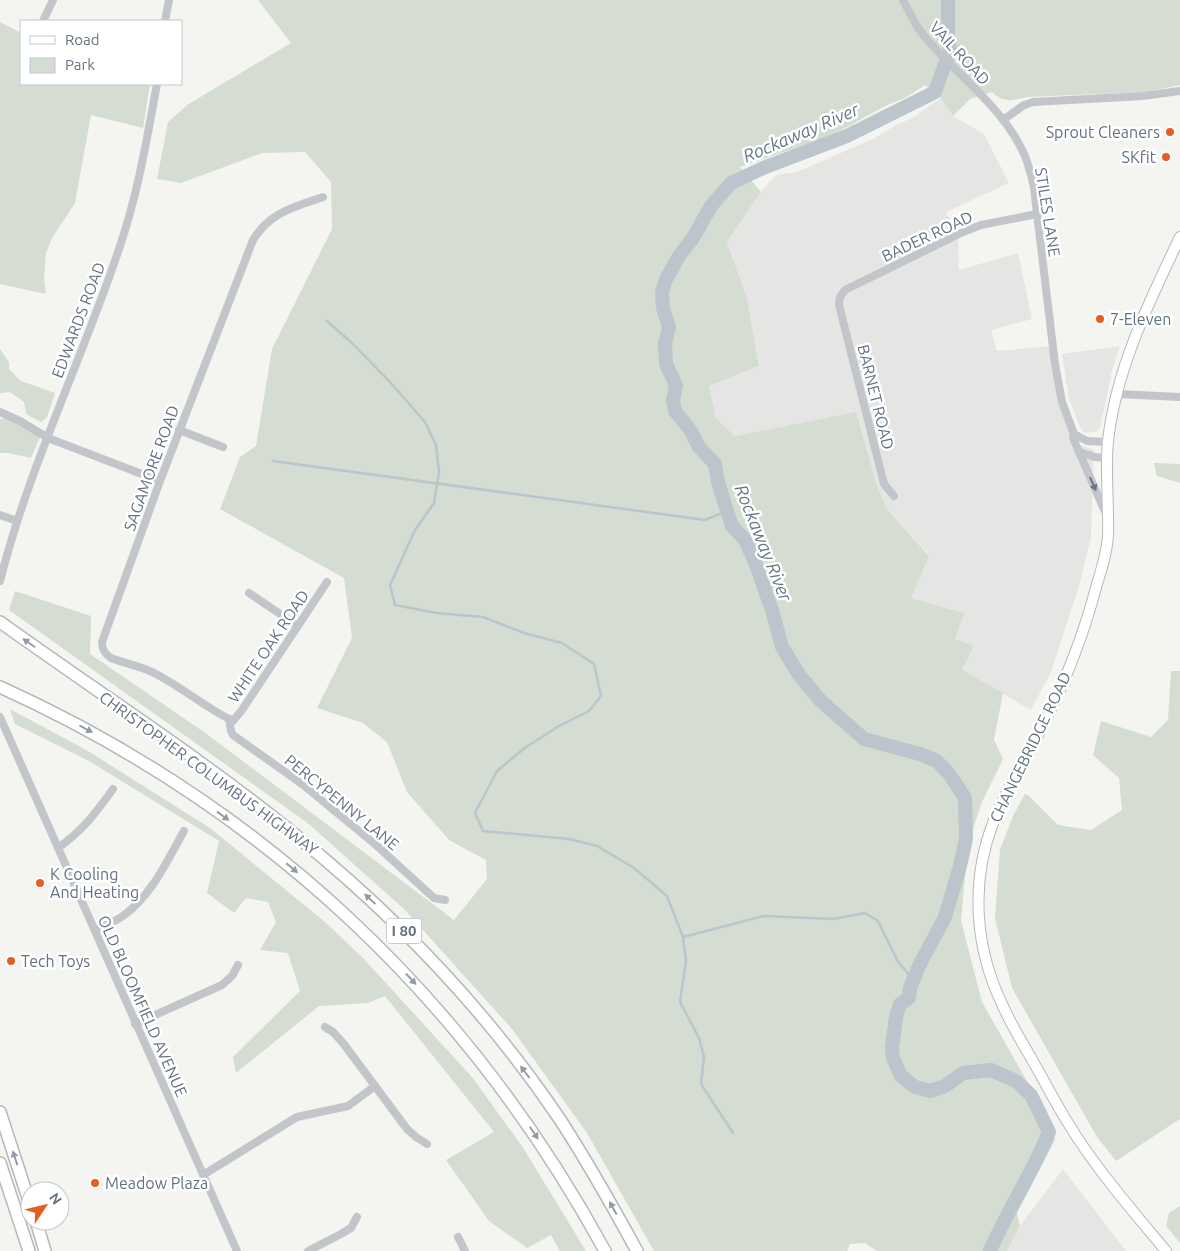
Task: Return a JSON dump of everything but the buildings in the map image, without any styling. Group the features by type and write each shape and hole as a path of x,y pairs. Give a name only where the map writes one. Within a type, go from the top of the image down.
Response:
{"highway":[{"name":"CHRISTOPHER COLUMBUS HIGHWAY","path":"3,624 188,754 276,819 340,872 401,928 440,968 476,1010 544,1097 590,1167 637,1251"},
{"name":"CHRISTOPHER COLUMBUS HIGHWAY","path":"4,689 93,733 191,793 280,858 356,924 419,987 488,1070 556,1166 605,1251"},
{"path":"0,1112 22,1181"},
{"path":"0,1163 29,1251"},
{"path":"39,1231 45,1251"}],"main road":[{"name":"CHANGEBRIDGE ROAD","path":"1166,1251 1112,1185 1068,1124 1002,1004 986,962 979,923 979,882 988,836 1000,805 1050,710 1074,658 1087,619 1104,560 1108,537 1108,442 1117,394 1137,332 1180,237"}],"street":[{"path":"44,20 53,0"},
{"path":"165,20 169,0"},
{"name":"VAIL ROAD","path":"903,0 916,25 931,45 1003,120"},
{"name":"EDWARDS ROAD","path":"3,559 121,245 140,172 156,85"},
{"path":"1003,120 1024,105 1033,102 1143,96 1180,91"},
{"name":"STILES LANE","path":"1003,120 1020,146 1030,171 1055,364 1062,402 1074,434 1073,438 1107,516"},
{"name":"SAGAMORE ROAD","path":"229,718 219,714 153,672 111,658 104,652 102,642 179,430 253,240 261,227 277,214 323,197"},
{"name":"BADER ROAD","path":"839,302 845,290 963,232 981,225 1037,214"},
{"name":"BARNET ROAD","path":"839,302 884,484 894,496"},
{"path":"1117,394 1180,397"},
{"path":"0,412 20,420 48,438 160,481"},
{"path":"179,430 223,447"},
{"path":"1074,434 1087,440 1108,442"},
{"path":"1079,452 1096,458 1108,458"},
{"path":"0,515 17,521"},
{"path":"0,581 3,559"},
{"name":"WHITE OAK ROAD","path":"229,718 233,721 242,710 327,582"},
{"path":"249,593 298,626"},
{"name":"OLD BLOOMFIELD AVENUE","path":"0,717 237,1251"},
{"name":"PERCYPENNY LANE","path":"229,718 231,730 240,740 302,784 376,845 434,898 445,900"},
{"path":"58,848 76,836 113,789"},
{"path":"95,930 121,917 142,898 152,886 184,830"},
{"path":"135,1024 222,985 232,976 238,965"},
{"path":"324,1027 333,1032 343,1043 407,1129 427,1144"},
{"path":"203,1175 298,1117 348,1106 375,1086"},
{"path":"308,1251 351,1228 357,1217"},
{"path":"458,1237 466,1251"}],"shaded area":[{"path":"941,98 953,116 984,134 1009,183 946,212 958,234 959,270 1018,253 1032,319 991,330 997,351 1053,346 1054,363 1078,444 1094,450 1091,537 1080,583 1051,672 1031,710 961,670 974,647 955,639 963,613 911,598 929,555 887,509 877,486 856,413 735,436 716,418 709,386 759,366 747,298 727,242 761,192 776,175 797,172 875,138 912,118"},
{"path":"1120,346 1112,370 1100,428 1096,432 1085,433 1081,429 1069,399 1062,354"},
{"path":"1063,1169 1126,1251 1007,1251 1020,1226"}],"green space":[{"path":"258,0 1180,0 1180,85 1146,92 1027,97 1009,100 1005,100 992,92 970,99 953,116 941,98 925,85 905,98 885,106 831,136 740,167 761,192 727,242 747,298 759,366 709,386 716,418 735,436 856,412 877,486 887,509 929,556 911,598 964,613 955,639 974,646 962,670 1003,693 994,740 1003,759 982,802 968,843 961,921 982,1002 1055,1131 1050,1129 1055,1140 1017,1213 1020,1226 1007,1251 877,1251 865,1243 850,1244 847,1251 654,1251 587,1133 512,1029 405,910 309,824 9,610 15,591 91,616 90,654 204,732 454,920 487,879 486,860 449,840 407,792 387,742 363,723 317,708 352,638 344,578 220,509 240,457 256,446 272,349 332,229 331,182 305,152 262,153 181,183 157,179 168,122 187,105 291,43"},
{"path":"0,22 20,32 20,85 150,85 143,128 91,115 75,203 52,238 46,253 44,279 46,294 0,284"},
{"path":"0,349 9,362 9,369 21,381 55,393 47,417 41,422 26,414 24,402 10,392 0,393"},
{"path":"12,416 40,437 31,458 0,453 0,419"},
{"path":"1154,463 1180,464 1180,483 1157,476"},
{"path":"1171,671 1180,671 1180,1119 1116,1161 1097,1137 1012,988 995,918 1000,850 1013,816 1025,794 1058,825 1091,830 1122,810 1119,778 1093,755 1101,721 1151,737 1168,720"},
{"path":"10,709 88,751 210,828 325,922 363,958 472,1077 522,1146 586,1251 560,1251 551,1235 527,1248 489,1221 446,1160 494,1132 385,996 368,1003 319,1006 236,1073 233,1057 300,991 288,953 260,950 276,922 268,902 246,898 234,913 207,893 219,841 89,761 15,724"},
{"path":"1180,1206 1180,1243 1166,1226 1169,1213"}],"waterway":[{"name":"Rockaway River","path":"948,0 950,50 935,92 847,136 763,168 731,183 711,206 693,238 679,256 666,279 662,292 663,308 669,327 665,344 666,364 676,385 673,401 675,411 691,431 699,447 715,464 718,482 732,526 745,540 755,562 772,610 782,647 800,676 821,701 864,739 920,754 937,761 950,775 965,798 966,839 960,866 945,917 919,966 910,988 909,998 900,1004 896,1017 892,1048 893,1058 901,1076 915,1087 930,1091 945,1086 963,1073 991,1070 1016,1081 1031,1095 1049,1132 990,1251"},
{"path":"327,321 353,344 390,382 425,422 436,445 439,472 434,503 415,530 390,585 395,605 437,613 483,617 524,633 562,643 594,664 601,696 589,711 559,726 526,747 497,771 475,813 483,831 569,839 597,846 634,868 667,896 683,937 686,961 680,1002 699,1038 704,1057 701,1084 733,1133"},
{"path":"273,461 705,520 727,511"},
{"path":"683,937 764,916 833,919 865,913 878,921 897,960 913,980"}],"place":[{"name":"Sprout Cleaners","path":"1170,132"},
{"name":"SKfit","path":"1166,157"},
{"name":"7-Eleven","path":"1100,319"},
{"name":"K Cooling And Heating","path":"40,883"},
{"name":"Tech Toys","path":"11,961"},
{"name":"Meadow Plaza","path":"95,1183"}]}
